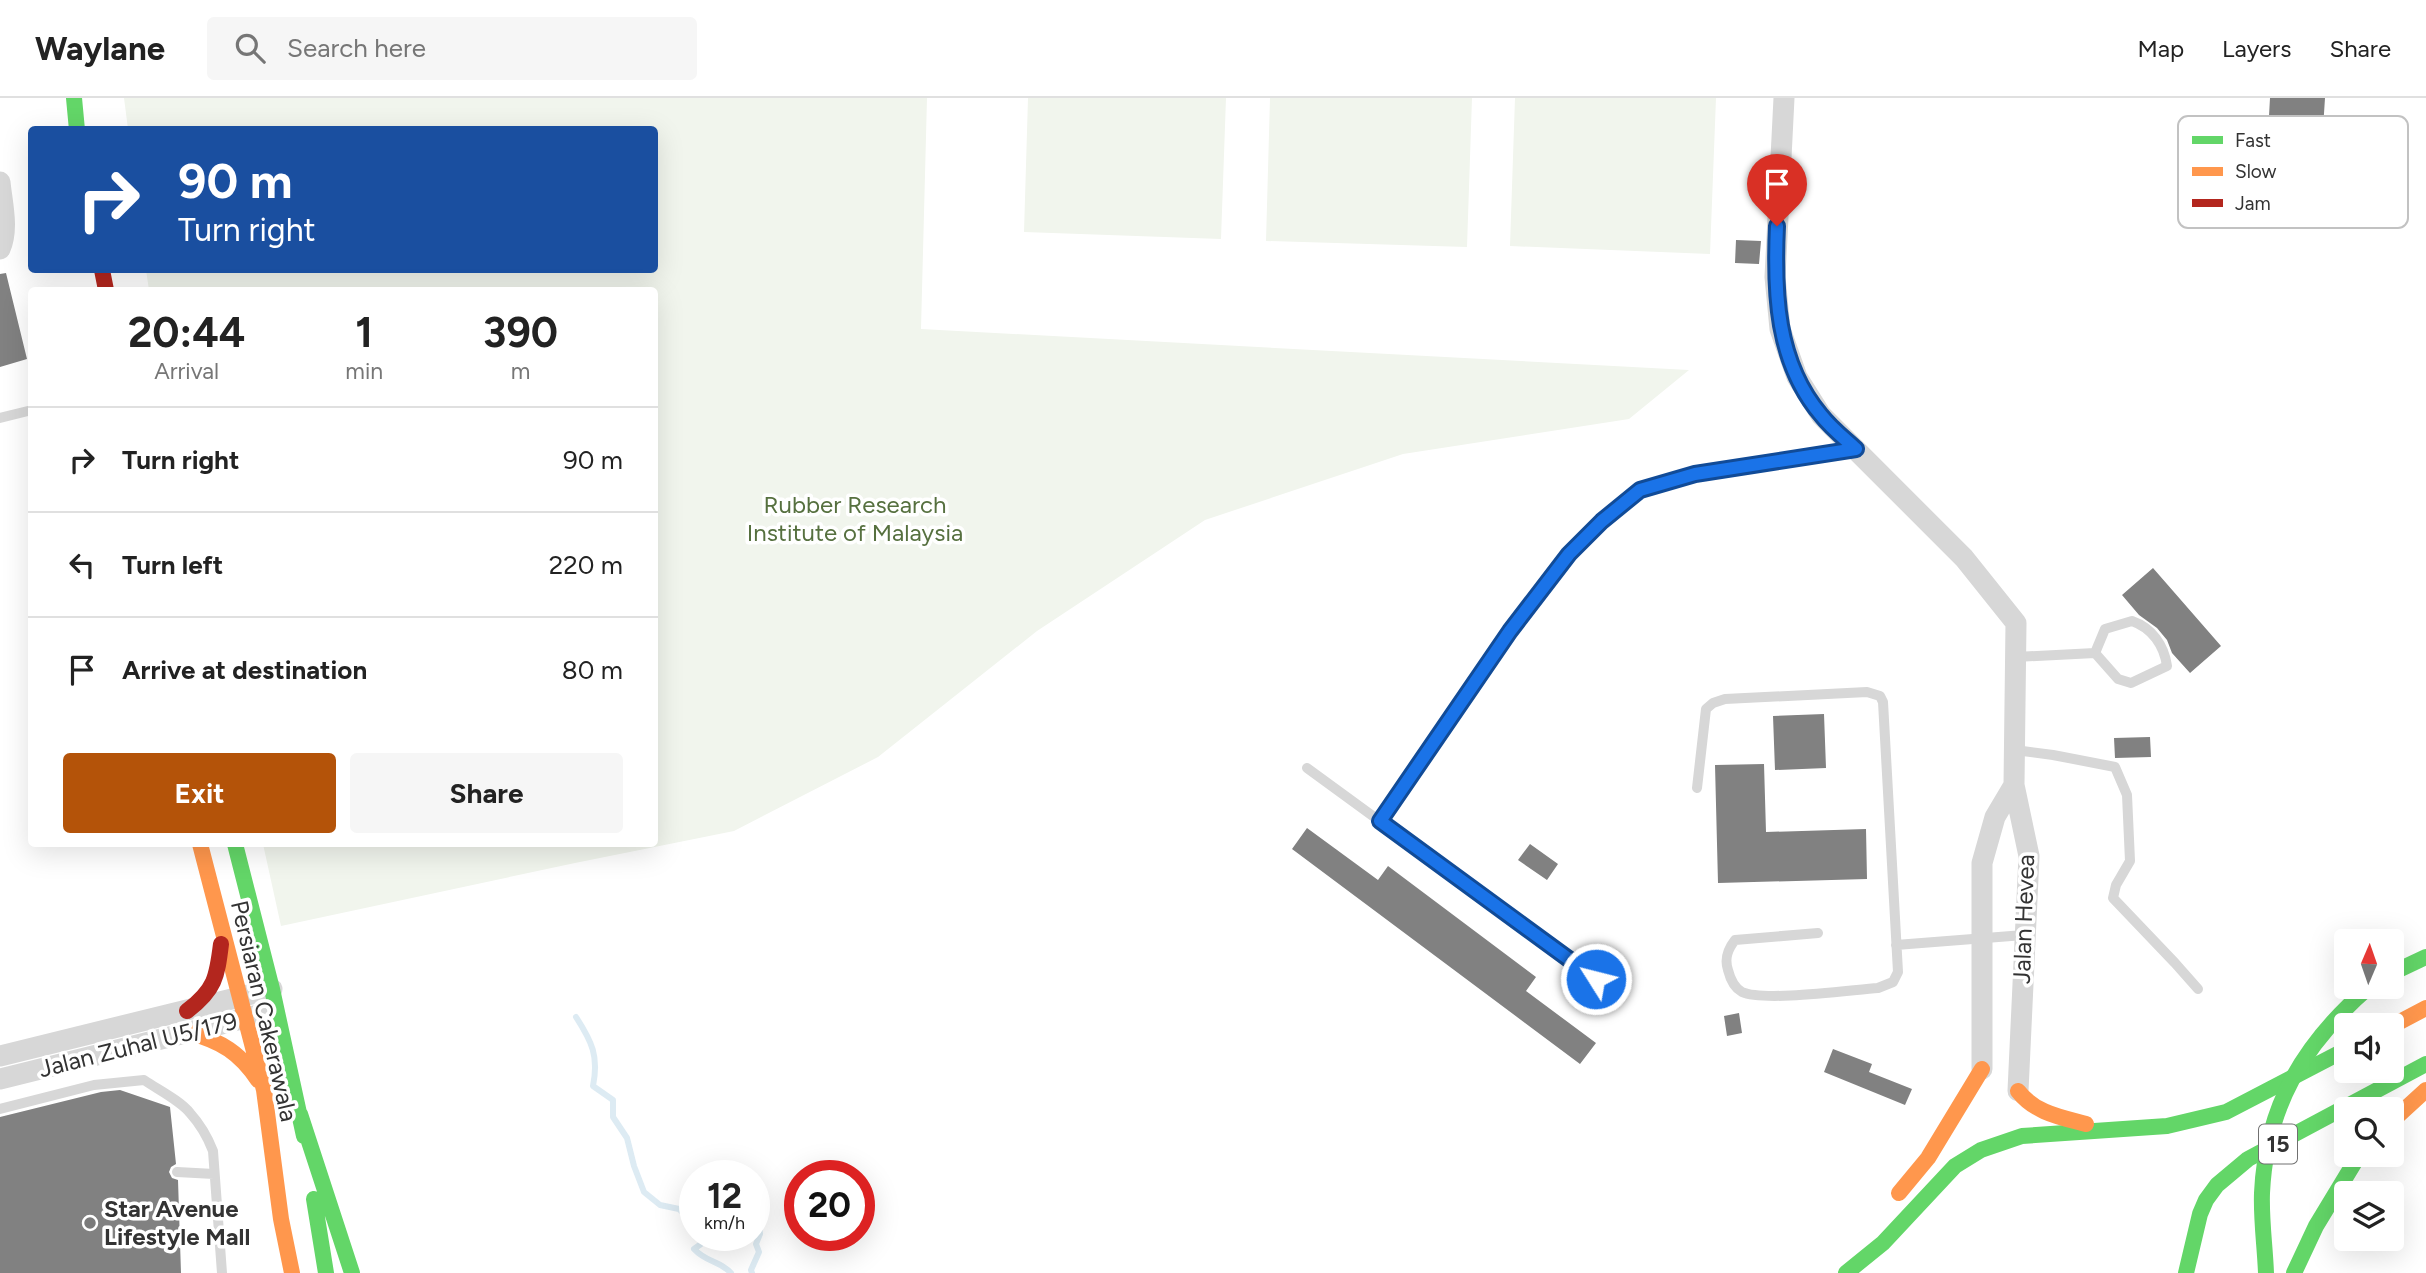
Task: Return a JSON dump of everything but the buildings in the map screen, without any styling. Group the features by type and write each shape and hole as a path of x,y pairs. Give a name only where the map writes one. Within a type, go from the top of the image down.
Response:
{"main road":[{"path":"74,98 77,126"},
{"name":"Persiaran Cakerawala","path":"202,847 264,1090 281,1219 292,1273"},
{"name":"Persiaran Cakerawala","path":"237,847 300,1114 326,1273"},
{"path":"187,1011 208,996 218,978 221,922"},
{"path":"2404,967 2426,957"},
{"path":"2266,1273 2262,1191 2268,1145 2282,1096 2304,1056 2342,1008 2354,999"},
{"path":"2404,1020 2426,1008"},
{"path":"190,1032 214,1038 230,1047 247,1062 264,1090"},
{"name":"15","path":"1838,1270 1883,1243 1955,1167 1981,1150 2022,1136 2167,1126 2226,1112 2334,1056"},
{"name":"15","path":"2186,1273 2200,1214 2217,1185 2248,1159 2426,1064"},
{"path":"1887,1207 1928,1158 1982,1069"},
{"path":"2404,1110 2426,1090"},
{"path":"2018,1091 2026,1104 2045,1113 2110,1131"},
{"path":"300,1114 352,1273"},
{"path":"2294,1273 2316,1226 2352,1167"},
{"path":"1838,1270 1855,1245"}],"street":[{"path":"1784,98 1775,277 1780,330 1797,377 1821,415 1856,449"},
{"path":"0,182 4,219 0,249"},
{"name":"Jalan Hevea","path":"1856,449 1964,558 2016,623 2014,785 2029,856 2018,1091"},
{"name":"Jalan Hevea","path":"1982,1069 1982,863 1996,817 2014,785"},
{"name":"Jalan Zuhal U5/179","path":"0,1079 190,1032 243,1008 274,999"},
{"name":"Jalan Zuhal U5/179","path":"0,1056 187,1011 243,1008"}],"lane":[{"path":"0,418 28,411"},
{"path":"1380,821 1510,631 1569,554 1602,521 1640,490 1695,474 1856,449"},
{"path":"2132,621 2146,626 2165,651 2167,666 2131,683 2118,679 2095,653 2105,629 2132,621"},
{"path":"2016,657 2095,653"},
{"path":"1697,788 1706,709 1713,703 1725,699 1867,692 1880,696 1884,702 1898,972 1893,982 1878,988 1763,996 1741,991 1731,982 1726,963 1728,949 1735,940 1818,933"},
{"path":"2015,750 2115,767 2127,795 2130,861 2116,885 2113,898 2197,989"},
{"path":"1307,768 1596,979"},
{"path":"1896,945 2024,935"},
{"path":"0,1109 94,1086 144,1080 190,1111 206,1135 213,1152 222,1273"},
{"path":"177,1172 214,1174"}],"green space":[{"name":"Rubber Research Institute of Malaysia","path":"124,98 927,98 921,329 1689,370 1629,419 1403,454 1205,520 1037,631 878,757 734,831 658,846 658,287 149,287 146,273 658,273 658,126 128,126"},
{"path":"1028,98 1226,98 1221,239 1024,232"},
{"path":"1270,98 1472,98 1467,247 1266,241"},
{"path":"1515,98 1716,98 1710,254 1510,246"},
{"name":"Rubber Research Institute of Malaysia","path":"264,847 654,847 575,863 281,926"}],"waterway":[{"path":"576,1017 593,1050 593,1086 613,1100 613,1117 627,1138 644,1192 660,1205 679,1209"},
{"path":"696,1251 731,1273"},
{"path":"752,1273 759,1251"}],"traffic: fast":[{"path":"74,98 77,126"},
{"path":"236,847 272,989 304,1136"},
{"path":"2404,967 2426,957"},
{"path":"2266,1273 2262,1193 2265,1161 2280,1104 2308,1054 2325,1031 2356,999"},
{"path":"1846,1273 1883,1243 1955,1166 1981,1150 2022,1136 2167,1126 2226,1112 2334,1056"},
{"path":"2186,1273 2200,1214 2217,1185 2248,1159 2426,1064"},
{"path":"300,1114 352,1273"},
{"path":"2294,1273 2316,1226 2352,1167"},
{"path":"314,1199 326,1273"}],"traffic: slow":[{"path":"201,847 264,1090 281,1219 292,1273"},
{"path":"2404,1020 2426,1008"},
{"path":"190,1033 229,1049 258,1080"},
{"path":"1899,1193 1928,1158 1982,1069"},
{"path":"2404,1110 2426,1090"},
{"path":"2018,1091 2040,1109 2086,1124"}],"traffic: jam":[{"path":"103,273 105,287"},
{"path":"187,1011 204,996 213,982 221,944"}],"place":[{"name":"Star Avenue Lifestyle Mall","path":"90,1223"}],"route":[{"path":"1596,979 1380,821 1510,631 1569,554 1602,521 1640,490 1695,474 1856,449 1821,415 1797,377 1780,330 1775,277 1777,226"}]}
